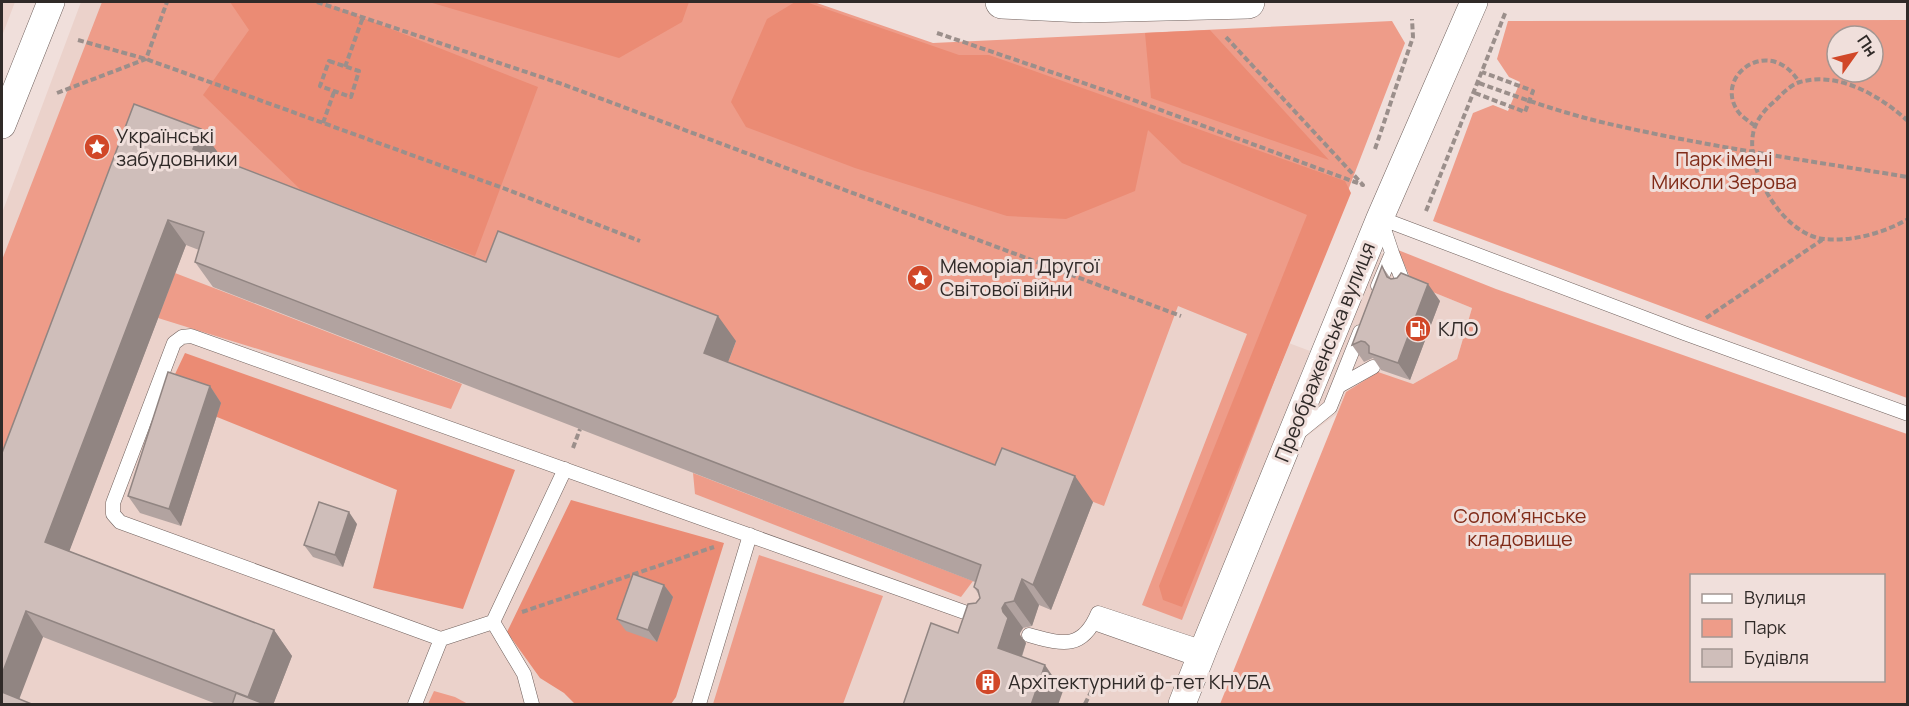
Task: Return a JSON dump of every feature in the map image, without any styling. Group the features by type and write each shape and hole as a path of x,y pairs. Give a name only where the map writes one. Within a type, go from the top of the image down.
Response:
{"main road":[{"path":"1002,2 1084,6 1248,2"}],"street":[{"path":"2,125 51,2"},
{"name":"Преображенська вулиця","path":"1182,705 1380,218 1474,2"}],"lane":[{"path":"1380,218 1684,333 1908,414"},
{"path":"1380,218 1406,287"},
{"path":"1374,297 1392,253"},
{"path":"1289,440 1330,407 1365,320"},
{"path":"565,469 493,622 441,639 120,522 113,514 112,503 174,343 182,337 191,336 565,469 750,535 989,621"},
{"path":"1339,386 1373,367"},
{"path":"699,705 750,535"},
{"path":"1029,635 1067,644 1082,637 1094,623 1098,613 1201,654"},
{"path":"493,622 524,674 532,705"},
{"path":"415,705 441,639"}],"path":[{"path":"57,93 146,59 166,3 172,2"},
{"path":"317,2 562,84 1181,316"},
{"path":"1418,233 1506,11"},
{"path":"345,67 363,17"},
{"path":"937,33 1139,102 1363,184 1220,31"},
{"path":"78,40 146,59 640,241"},
{"path":"1755,126 1740,114 1732,99 1733,82 1746,66 1761,60 1777,61 1793,72 1799,82"},
{"path":"329,61 359,71 351,97 334,92 320,87 329,61"},
{"path":"1475,93 1525,112 1533,91 1482,72"},
{"path":"1908,121 1888,104 1844,82 1821,79 1799,82 1789,88 1767,108 1755,126 1752,136 1756,169 1766,192 1787,220 1805,233 1822,240 1851,239 1877,232 1908,219"},
{"path":"1479,83 1529,101 1612,125 1753,152 1908,177"},
{"path":"323,123 334,92"},
{"path":"1684,333 1822,240"},
{"path":"493,622 750,535"},
{"path":"1085,705 1098,678"}],"shaded area":[{"path":"2,2 15,2 2,36"},
{"path":"81,2 382,2 1310,351 1172,704 2,704 2,213"},
{"path":"230,2 323,2 538,87 475,256 301,190 203,95 249,30"},
{"path":"429,2 689,2 682,22 619,58"},
{"path":"795,2 806,2 959,55 989,55 1345,181 1351,193 1182,607 1163,600 1159,586 1307,215 1182,163 1148,130 1135,191 1066,219 1007,216 855,168 746,127 731,102 767,19"},
{"path":"1210,30 1329,160 1151,98 1145,33"},
{"path":"1398,250 1413,284 1472,308 1457,359 1413,384 1346,392 1337,414 1300,441 1373,256"},
{"path":"185,353 515,470 463,609 373,588 397,490 217,417 165,436 150,427"},
{"path":"571,500 724,543 676,697 671,704 575,704 564,693 540,678 507,632"}],"green space":[{"path":"102,2 814,2 933,43 1392,21 1405,43 1182,620 1142,605 1247,334 1178,306 1104,506 1020,474 722,378 736,341 504,287 211,174 2,474 2,260"},
{"name":"Парк імені Миколи Зерова","path":"1907,20 1907,398 1433,221 1473,113 1493,105 1508,111 1520,82 1509,77 1497,59 1508,21"},
{"name":"Солом'янське кладовище","path":"1398,250 1496,289 1907,434 1907,704 1220,704 1346,392 1378,372 1413,384 1457,359 1472,308 1413,284"},
{"path":"175,273 462,384 451,409 158,318"},
{"path":"693,473 973,581 961,597 695,494"},
{"path":"759,555 883,596 843,704 713,704"},
{"path":"434,691 455,697 468,704 428,704"}],"building":[{"path":"134,104 201,129 193,149 486,262 498,231 718,316 704,353 995,465 1002,448 1075,476 1033,585 1022,579 1014,601 1005,603 1002,608 1008,618 998,648 1045,665 1031,705 903,705 931,623 958,633 968,604 976,603 980,598 978,590 974,587 981,565 195,262 204,232 168,220 45,542 274,630 248,697 26,611 2,674 2,453"},
{"path":"1382,266 1387,277 1391,279 1397,278 1401,273 1428,284 1398,363 1369,353 1369,346 1365,342 1361,341 1352,345"},
{"path":"168,372 210,386 169,509 128,496"},
{"path":"319,502 349,512 335,555 304,545"},
{"path":"633,574 664,585 648,630 617,619"},
{"path":"2,692 34,705 2,705"},
{"path":"236,693 267,705 232,705"}],"place":[{"name":"Українські забудовники","path":"97,147"},
{"name":"Меморіал Другої Світової війни","path":"920,278"},
{"name":"КЛО","path":"1418,329"},
{"name":"Архітектурний ф-тет КНУБА","path":"988,682"}]}
